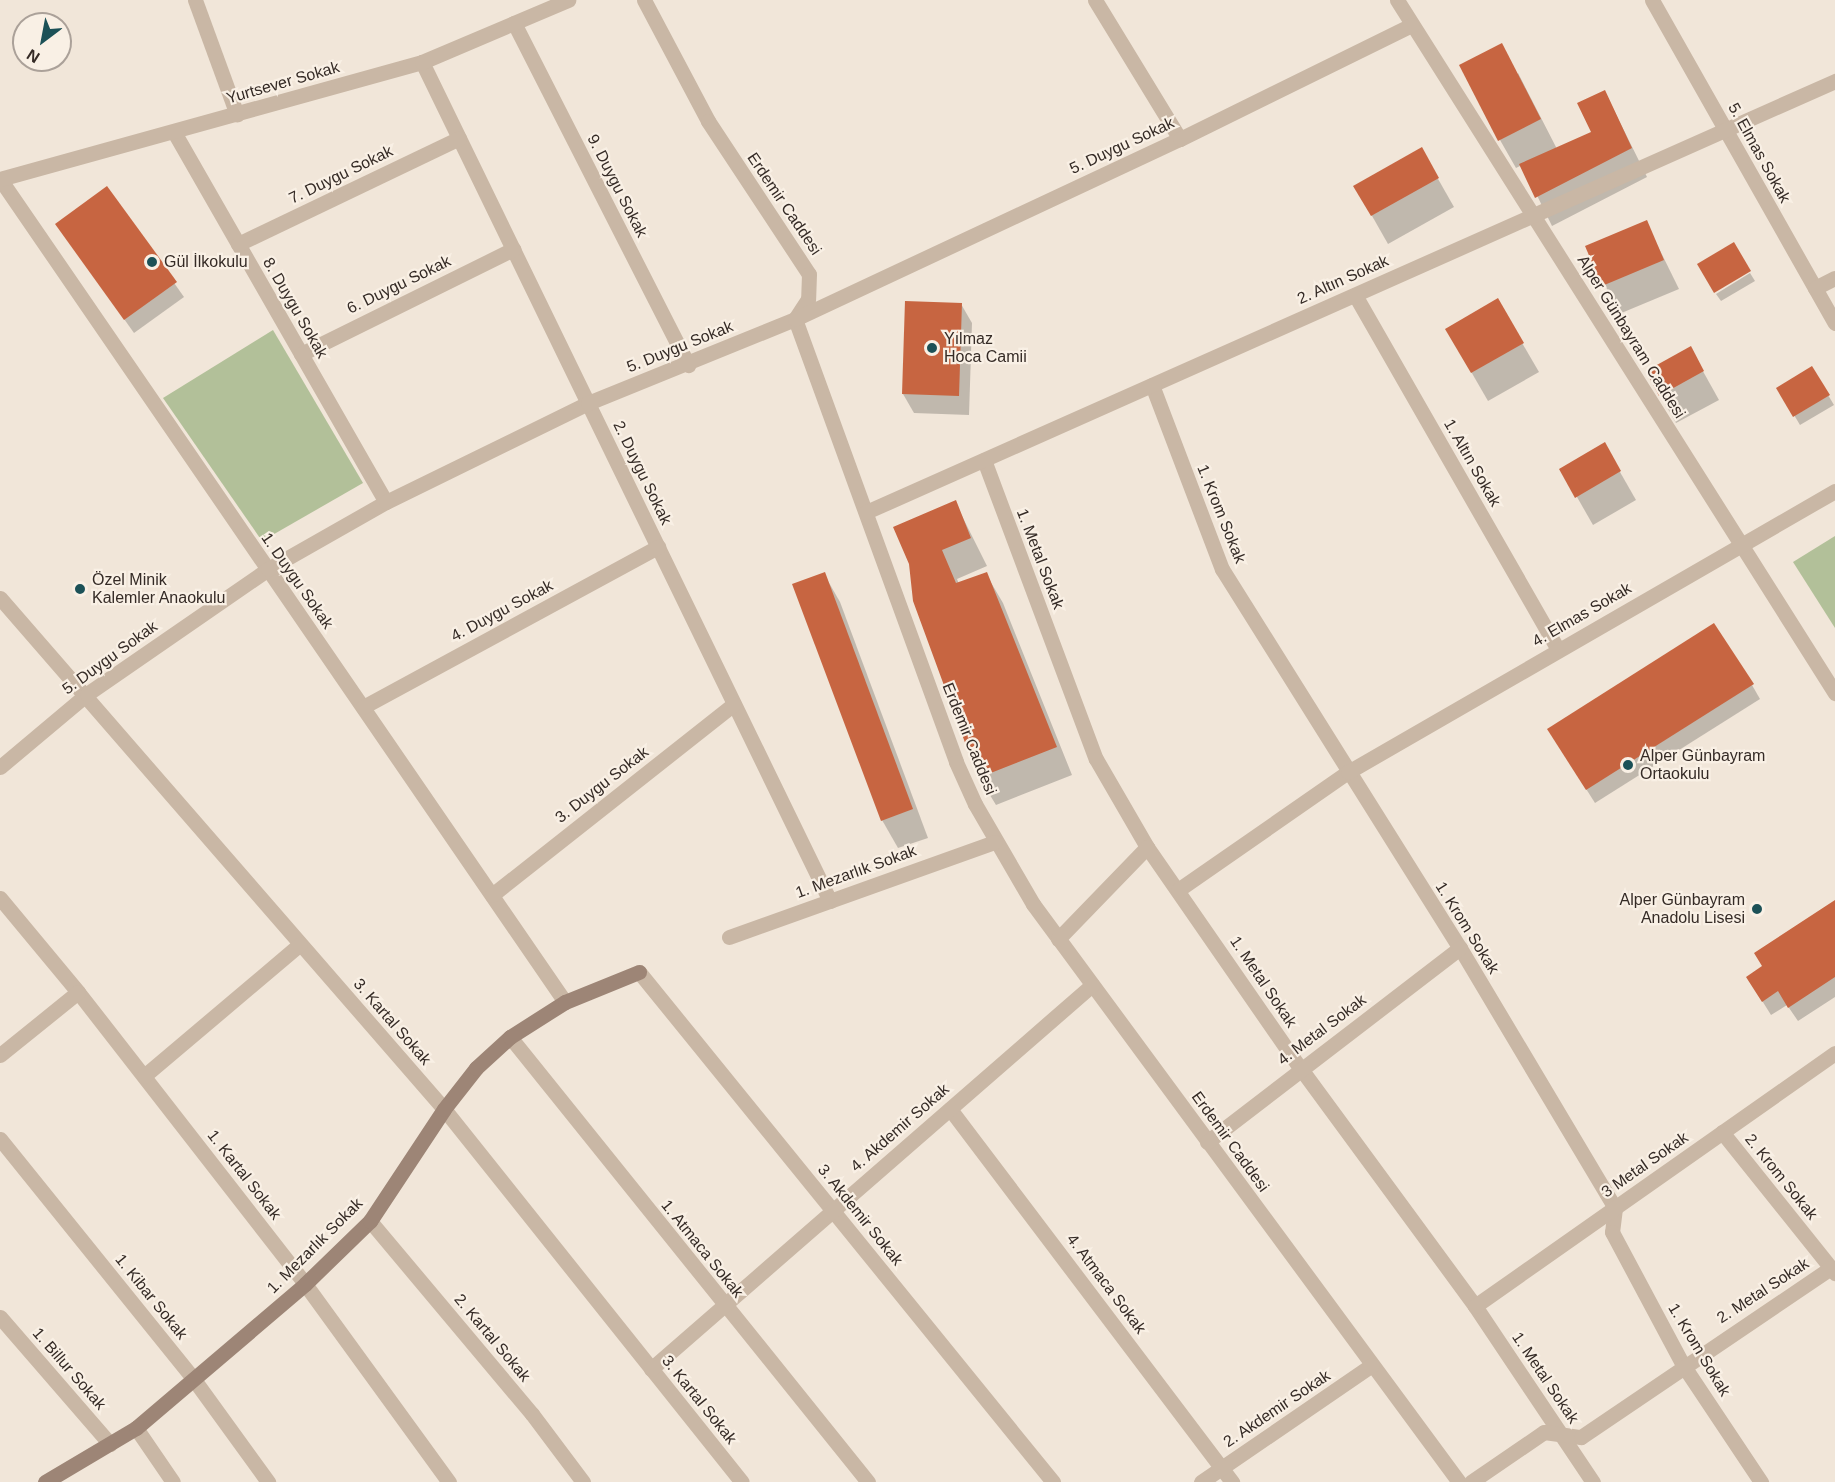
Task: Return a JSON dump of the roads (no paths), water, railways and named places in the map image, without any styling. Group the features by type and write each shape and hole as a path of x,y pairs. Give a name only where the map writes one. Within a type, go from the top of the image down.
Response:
{"street":[{"path":"195,0 237,115"},
{"name":"Yurtsever Sokak","path":"0,179 422,62 568,0"},
{"name":"Erdemir Caddesi","path":"644,0 708,122 809,274 807,299 795,319 956,762 995,842 1058,939 1459,1482"},
{"path":"1095,0 1180,139"},
{"name":"Alper Günbayram Caddesi","path":"1397,0 1835,693"},
{"name":"5. Elmas Sokak","path":"1652,0 1835,323"},
{"name":"9. Duygu Sokak","path":"514,23 688,365"},
{"name":"5. Duygu Sokak","path":"0,767 87,694 268,569 386,502 588,403 688,365 795,319 1180,139 1412,25"},
{"name":"2. Duygu Sokak","path":"422,62 830,901"},
{"name":"2. Altın Sokak","path":"866,512 1835,81"},
{"name":"8. Duygu Sokak","path":"174,132 386,502"},
{"name":"7. Duygu Sokak","path":"238,244 459,138"},
{"name":"1. Duygu Sokak","path":"0,179 565,1002"},
{"name":"6. Duygu Sokak","path":"301,354 513,249"},
{"path":"1815,288 1835,278"},
{"name":"1. Altın Sokak","path":"1355,294 1558,650"},
{"name":"1. Krom Sokak","path":"1152,385 1222,569 1460,948 1615,1208 1612,1232 1683,1365 1761,1482"},
{"name":"1. Metal Sokak","path":"984,460 1096,759 1147,847 1301,1069 1475,1306 1593,1482"},
{"name":"4. Elmas Sokak","path":"1178,890 1348,772 1741,543 1835,491"},
{"name":"4. Duygu Sokak","path":"363,707 658,547"},
{"name":"3. Kartal Sokak","path":"0,598 87,694 444,1109 742,1482"},
{"name":"3. Duygu Sokak","path":"492,896 734,704"},
{"name":"1. Mezarlık Sokak","path":"729,937 995,842"},
{"path":"1058,939 1147,847"},
{"name":"1. Kartal Sokak","path":"0,898 78,992 305,1284 449,1482"},
{"path":"144,1076 300,944"},
{"name":"4. Metal Sokak","path":"1207,1142 1460,948"},
{"name":"1. Mezarlık Sokak","path":"45,1482 136,1428 195,1381 305,1284 370,1221 444,1109 476,1068 510,1037 565,1002 639,972"},
{"name":"3. Akdemir Sokak","path":"639,972 1053,1482"},
{"name":"4. Akdemir Sokak","path":"651,1369 1092,985"},
{"path":"0,1055 78,992"},
{"name":"1. Atmaca Sokak","path":"510,1037 868,1482"},
{"name":"3 Metal Sokak","path":"1475,1306 1835,1053"},
{"name":"4. Atmaca Sokak","path":"950,1109 1224,1467 1232,1482"},
{"name":"2. Krom Sokak","path":"1722,1132 1833,1271"},
{"name":"1. Kibar Sokak","path":"0,1139 195,1381 268,1482"},
{"name":"2. Kartal Sokak","path":"370,1221 532,1414 583,1482"},
{"name":"2. Metal Sokak","path":"1470,1482 1544,1432 1581,1437 1683,1365 1833,1271"},
{"name":"1. Billur Sokak","path":"0,1317 110,1444"},
{"name":"2. Akdemir Sokak","path":"1201,1482 1372,1365"},
{"path":"136,1428 173,1482"}],"place":[{"name":"Gül İlkokulu","path":"152,262"},
{"name":"Yılmaz Hoca Camii","path":"932,348"},
{"name":"Özel Minik Kalemler Anaokulu","path":"80,589"},
{"name":"Alper Günbayram Ortaokulu","path":"1628,765"},
{"name":"Alper Günbayram Anadolu Lisesi","path":"1757,909"}]}
